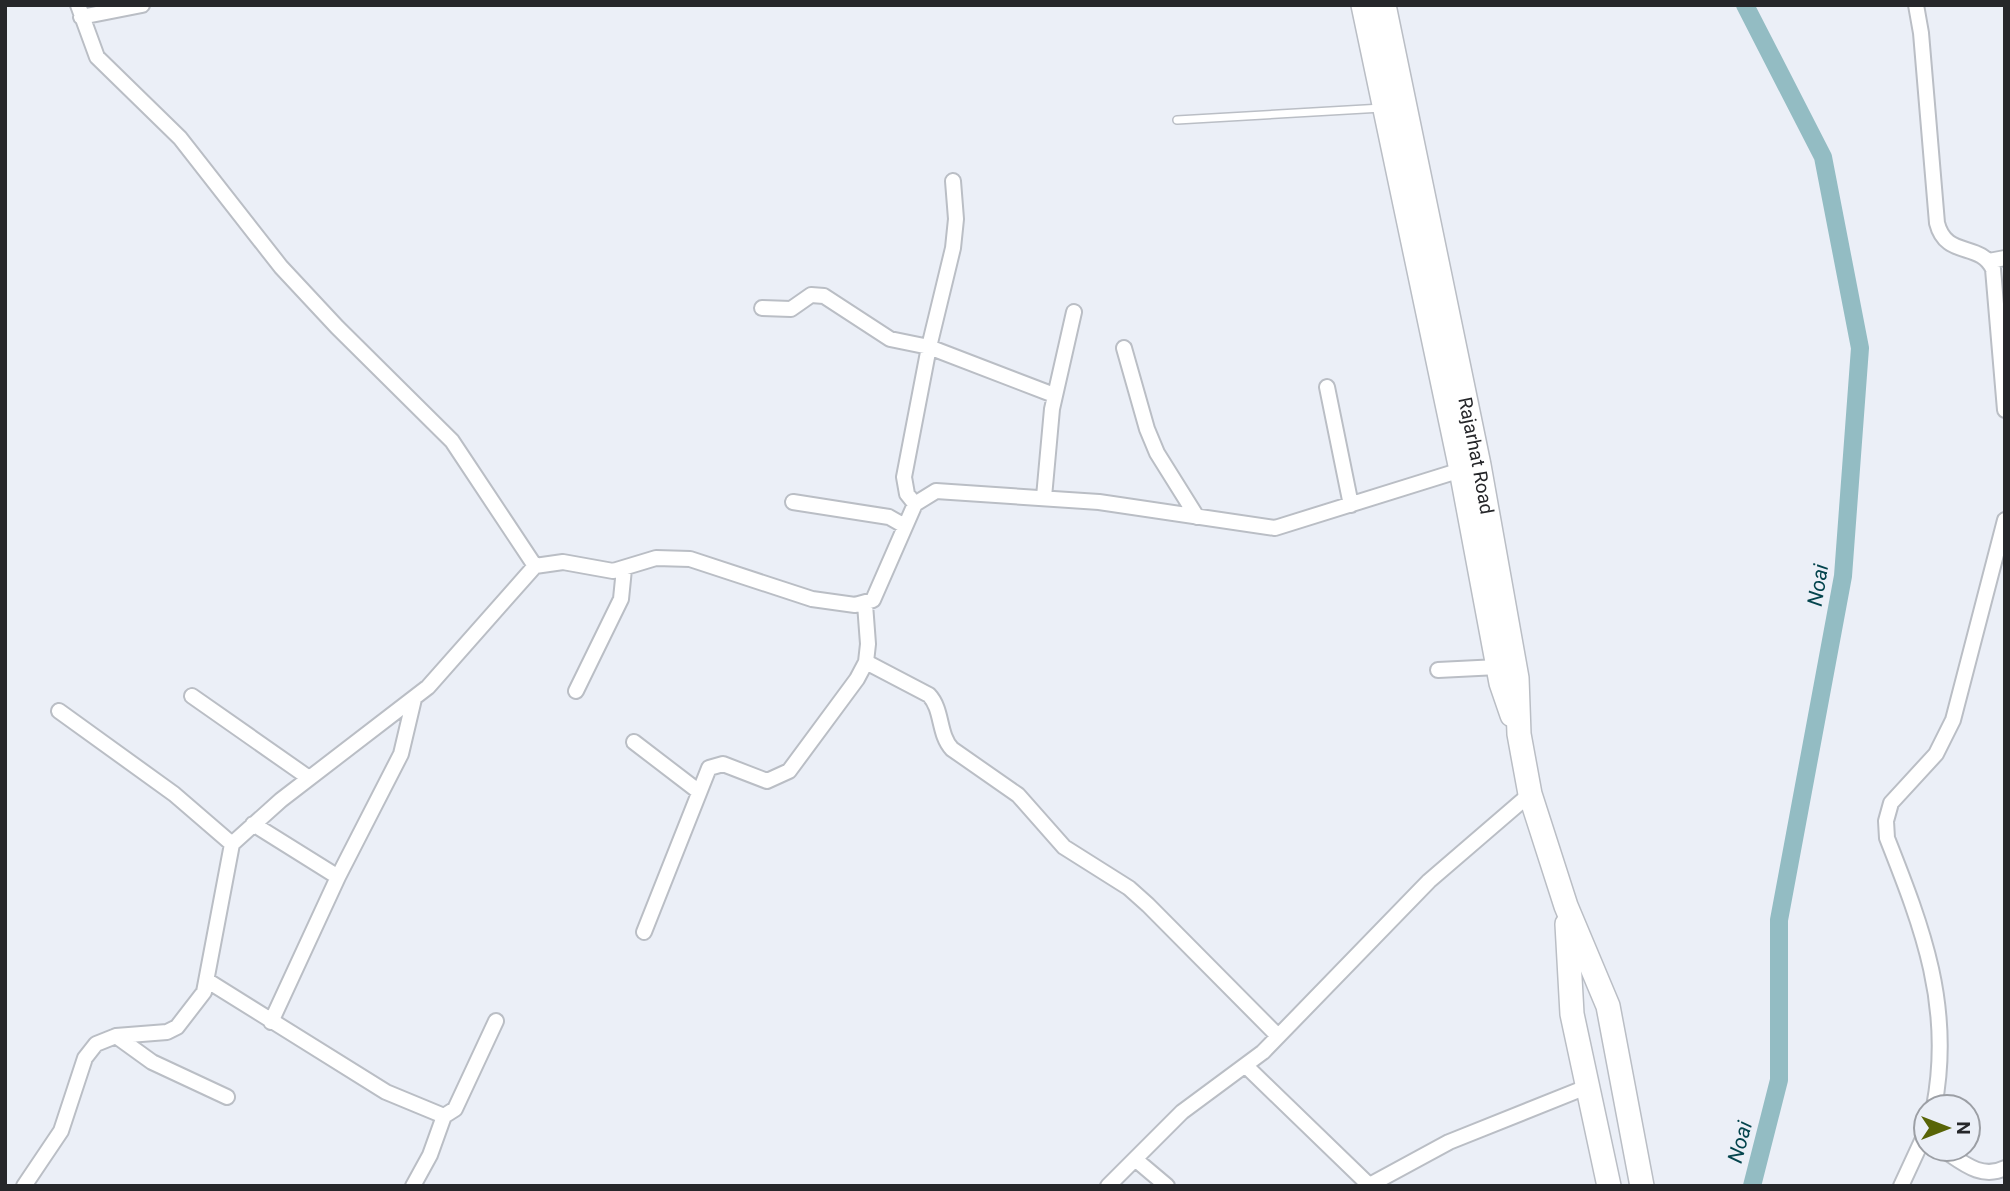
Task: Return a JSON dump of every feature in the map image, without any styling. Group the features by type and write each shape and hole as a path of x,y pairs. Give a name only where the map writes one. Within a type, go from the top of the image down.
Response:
{"main road":[{"path":"1363,5 1461,470 1503,692 1519,734"},
{"name":"Rajarhat Road","path":"1384,5 1479,465 1517,678 1519,734 1530,794 1566,906"},
{"path":"1566,906 1572,1014 1609,1186"},
{"path":"1566,906 1608,1006 1642,1186"}],"street":[{"path":"142,5 80,11 97,57 180,138 281,267 452,441 535,566"},
{"path":"1916,5 1921,33 1939,231 1949,245 1989,261 2005,258"},
{"path":"915,504 907,494 904,477 929,347 956,232 953,181"},
{"path":"1989,261 1995,279 2005,411"},
{"path":"762,308 791,309 817,294 890,339 929,347 1054,395"},
{"path":"1044,497 1054,395 1074,312"},
{"path":"1124,348 1147,429 1157,453 1197,517"},
{"path":"1326,387 1351,505"},
{"path":"24,1186 61,1131 85,1058 96,1044 116,1036 167,1032 177,1027 204,992 232,844 309,778 414,699 440,676 535,566 563,562 600,571 624,569 656,558 690,559 800,596 865,604 879,593 903,525 915,504 936,491 946,489 1099,502 1275,528 1461,470"},
{"path":"793,502 889,517 903,525"},
{"path":"1934,1093 1937,998 1927,944 1887,838 1886,821 1891,803 1936,754 1952,720 2005,520"},
{"path":"576,691 621,599 624,569"},
{"path":"644,932 709,768 718,764 767,781 789,771 857,679 866,662 865,604"},
{"path":"866,662 929,695 936,702 945,741 951,749 1018,795 1064,847 1148,905 1278,1036"},
{"path":"1437,670 1498,667"},
{"path":"192,696 309,778"},
{"path":"271,1022 338,877 401,754 414,699"},
{"path":"59,711 174,794 232,844"},
{"path":"634,742 698,791"},
{"path":"1108,1186 1188,1107 1246,1066 1429,881 1530,794"},
{"path":"253,824 338,877"},
{"path":"208,981 386,1093 444,1116"},
{"path":"413,1186 430,1155 444,1116 455,1109 496,1021"},
{"path":"116,1036 152,1062 227,1097"},
{"path":"1246,1066 1369,1186 1449,1142 1589,1086"},
{"path":"1135,1159 1167,1186"},
{"path":"1901,1186 1912,1163"},
{"path":"1966,1163 1981,1172 1994,1173 2005,1168"}],"lane":[{"path":"1177,120 1385,108"}],"waterway":[{"name":"Noai","path":"1745,5 1823,157 1860,348 1843,576 1779,920 1779,1080 1752,1186"}]}
